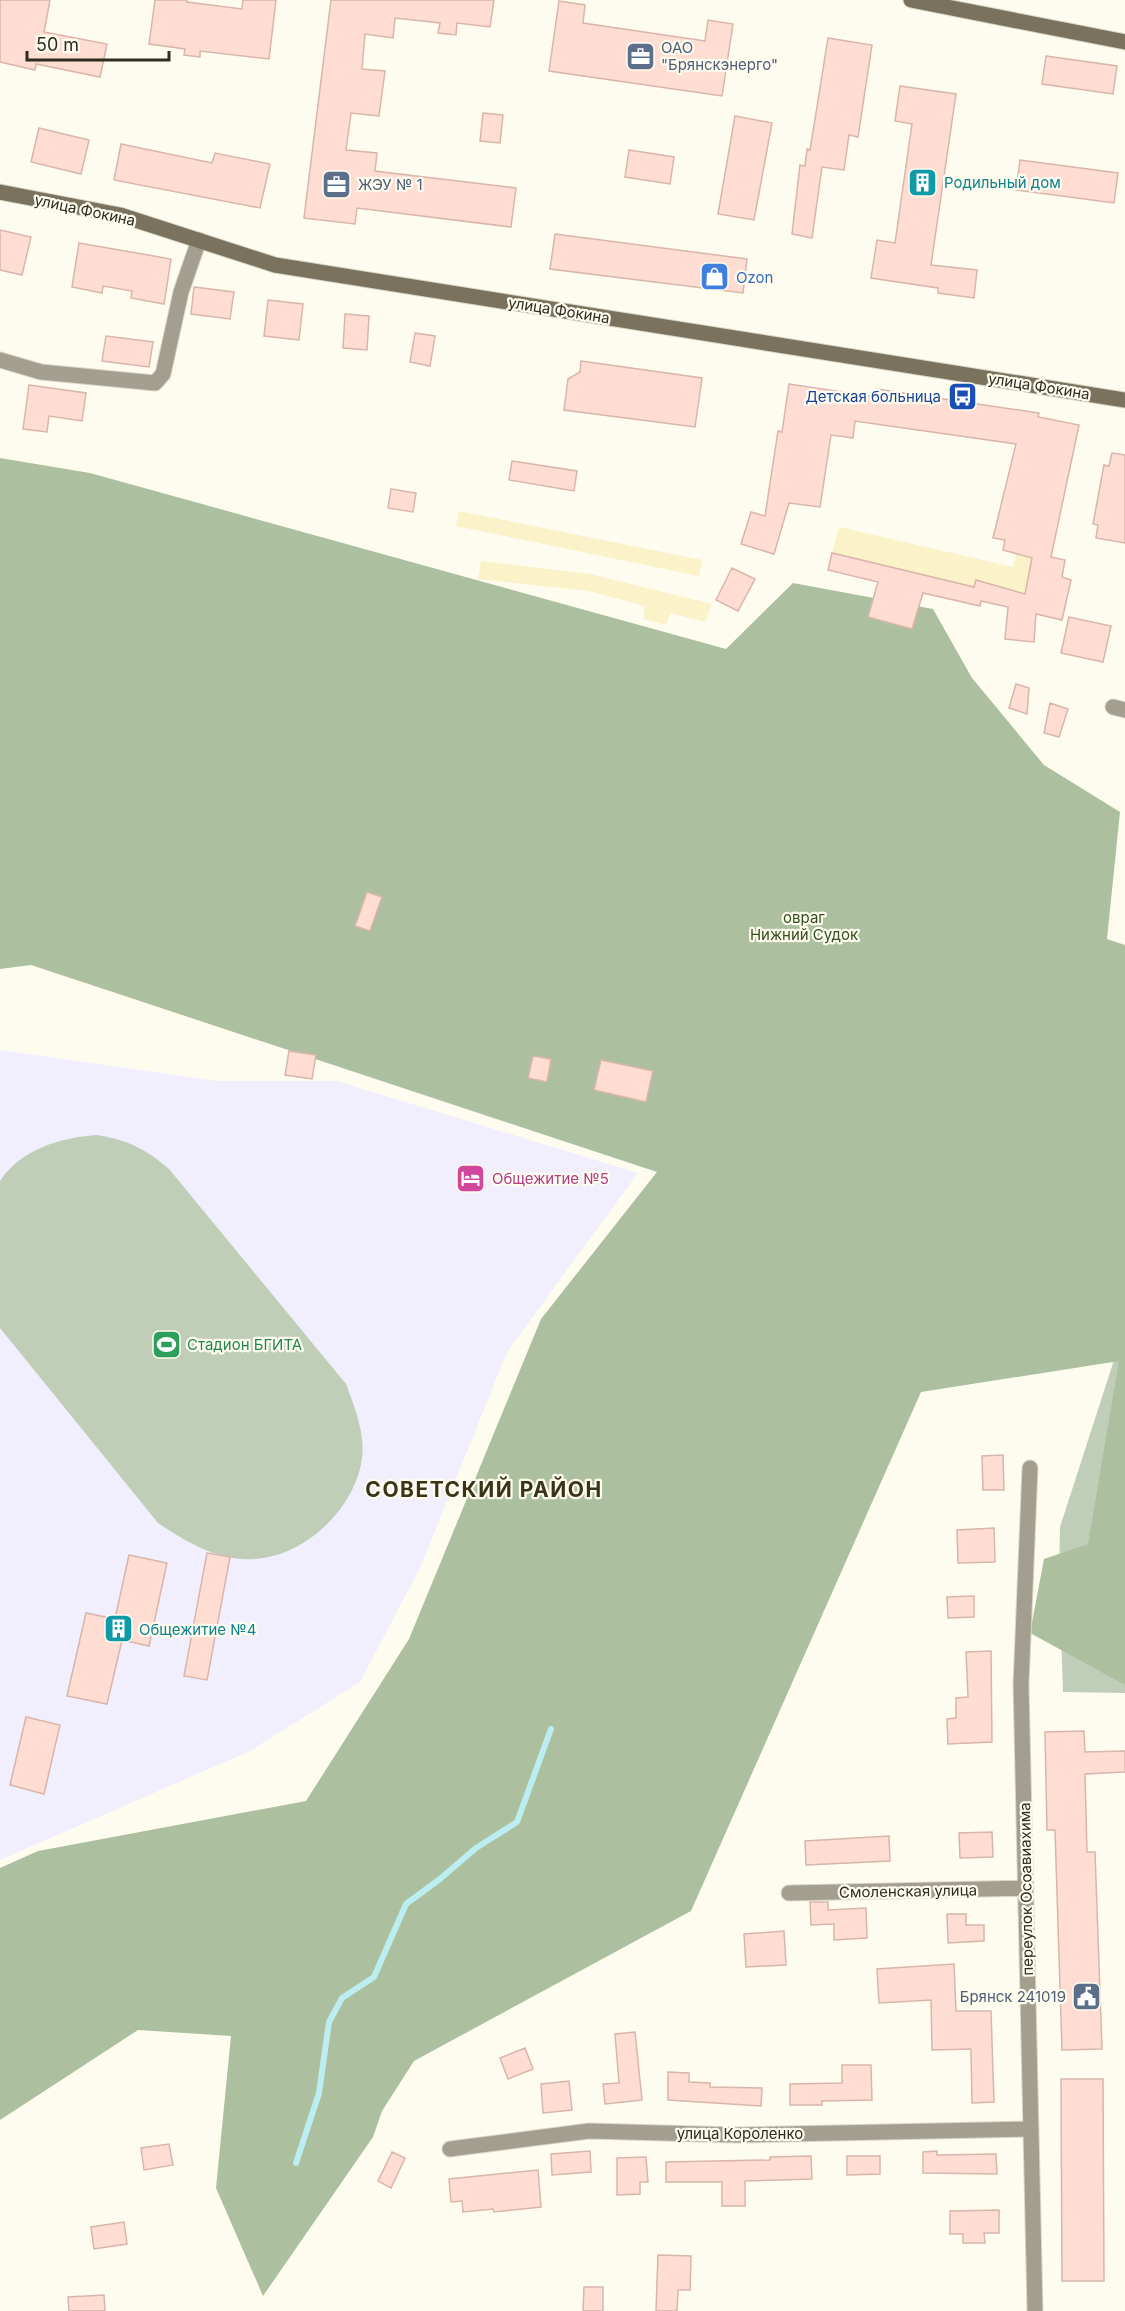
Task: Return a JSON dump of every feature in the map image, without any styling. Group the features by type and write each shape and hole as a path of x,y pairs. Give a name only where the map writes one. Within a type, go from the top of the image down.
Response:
{"main road":[{"path":"911,0 1125,42"},
{"name":"улица Фокина","path":"0,192 120,215 276,264 1125,399"}],"street":[{"path":"0,360 41,372 155,383 163,374 181,292 199,240"},
{"name":"переулок Осоавиахима","path":"1030,1468 1021,1684 1035,2311"},
{"name":"Смоленская улица","path":"789,1893 1026,1888"},
{"name":"улица Короленко","path":"450,2149 589,2132 737,2135 1031,2129"}],"shaded area":[{"path":"1044,416 1079,425 1051,557 1065,560 1062,577 1071,580 1065,605 1048,601 1044,616 982,601 980,606 828,570 839,527 1013,567 1031,493 1024,491"},
{"path":"459,511 702,560 699,576 456,526"},
{"path":"481,561 590,574 712,604 705,622 670,613 666,625 643,619 645,606 588,591 478,579"},
{"path":"0,1050 217,1081 337,1081 638,1173 507,1352 421,1566 360,1682 250,1751 0,1860"}],"green space":[{"name":"овраг Нижний Судок","path":"0,458 90,473 726,649 793,583 933,609 972,678 1044,765 1120,812 1107,939 1125,945 1125,1685 1030,1633 1044,1559 1088,1544 1119,1361 921,1392 691,1911 414,2061 382,2111 373,2137 263,2296 216,2188 231,2036 138,2030 0,2120 0,1868 38,1851 306,1801 409,1639 541,1319 657,1172 31,965 0,969"},
{"path":"96,1135 117,1139 135,1146 169,1169 346,1384 361,1434 361,1464 356,1481 348,1498 323,1528 291,1550 255,1559 229,1557 192,1544 158,1523 0,1328 0,1181 19,1161 42,1147 55,1142"},
{"path":"1125,1326 1125,1693 1063,1692 1059,1573 1060,1527"}],"building":[{"path":"0,0 50,0 44,32 107,44 100,77 36,64 35,70 0,62"},
{"path":"155,0 187,0 187,2 242,9 243,0 276,0 269,59 200,51 200,57 184,55 185,49 149,44"},
{"path":"331,0 494,0 490,27 457,23 456,35 438,33 440,23 395,18 393,38 365,34 362,69 385,71 379,116 351,113 346,150 377,153 375,171 516,188 511,227 357,208 355,224 304,218"},
{"name":"ОАО \"Брянскэнерго\"","path":"559,1 585,5 583,23 705,41 708,20 733,24 722,96 549,71"},
{"path":"828,38 872,45 858,137 849,135 844,170 822,167 812,238 792,234 800,165 805,166 807,149 810,150"},
{"path":"1046,56 1117,66 1113,94 1042,84"},
{"name":"Родильный дом","path":"900,86 956,94 931,265 977,270 974,298 938,293 938,288 871,278 877,240 895,243 912,124 895,121"},
{"path":"483,113 503,115 500,143 480,141"},
{"path":"735,116 772,123 754,220 718,214"},
{"path":"39,128 89,140 81,174 31,162"},
{"path":"121,144 212,163 215,153 270,164 260,208 114,180"},
{"path":"629,150 674,157 670,184 625,177"},
{"path":"1020,160 1118,173 1114,203 1016,190"},
{"path":"0,230 31,237 22,275 0,270"},
{"path":"555,234 747,259 743,293 550,269"},
{"path":"79,243 171,259 164,304 131,298 132,291 103,286 102,293 72,287"},
{"path":"194,287 234,292 230,319 191,314"},
{"path":"268,300 303,304 299,340 264,336"},
{"path":"345,314 369,316 367,350 343,348"},
{"path":"415,333 435,336 430,366 410,362"},
{"path":"106,336 153,342 149,367 102,361"},
{"path":"581,361 702,378 695,427 564,410 568,379 580,372"},
{"path":"789,384 875,397 877,389 1039,413 1038,417 1079,425 1051,557 1065,560 1062,577 1071,580 1062,620 1036,614 1034,642 1005,639 1008,607 981,601 980,606 923,593 912,629 868,617 878,582 828,570 832,553 974,587 976,580 1025,594 1032,558 1003,550 1005,540 993,538 1016,444 855,421 853,438 831,435 820,507 789,503 774,554 741,544 751,512 765,516 778,431 782,432"},
{"path":"29,385 86,393 82,421 49,416 47,432 23,429"},
{"path":"1112,453 1125,455 1125,543 1096,538 1098,525 1093,524 1104,465 1109,466"},
{"path":"512,461 577,471 574,491 509,480"},
{"path":"391,489 416,493 413,512 388,508"},
{"path":"732,568 755,579 738,611 716,600"},
{"path":"1069,617 1111,626 1103,662 1061,653"},
{"path":"1016,684 1029,688 1027,714 1009,708"},
{"path":"1050,703 1068,709 1059,737 1044,733"},
{"path":"367,892 382,897 370,931 355,926"},
{"path":"289,1051 316,1055 312,1079 285,1075"},
{"path":"533,1056 551,1059 547,1082 528,1078"},
{"path":"601,1060 653,1071 646,1102 594,1090"},
{"path":"1003,1455 1004,1490 983,1490 982,1456"},
{"path":"994,1528 995,1562 958,1563 957,1530"},
{"path":"207,1553 230,1557 207,1680 184,1676"},
{"name":"Общежитие №4","path":"129,1555 167,1563 149,1646 122,1640 107,1704 67,1696 86,1613 115,1619"},
{"path":"974,1596 974,1617 948,1618 947,1597"},
{"path":"991,1651 992,1742 948,1744 947,1719 956,1718 956,1698 968,1697 966,1652"},
{"path":"26,1717 60,1725 44,1794 10,1785"},
{"path":"1084,1731 1085,1752 1125,1751 1125,1772 1085,1774 1087,1852 1095,1852 1102,2049 1062,2050 1055,1830 1047,1830 1045,1732"},
{"path":"992,1832 993,1857 960,1858 959,1833"},
{"path":"889,1836 890,1861 806,1865 805,1841"},
{"path":"810,1902 828,1902 828,1910 866,1908 867,1938 834,1940 834,1924 811,1925"},
{"path":"947,1914 966,1914 966,1925 984,1925 984,1941 948,1943"},
{"path":"784,1931 786,1965 746,1967 744,1934"},
{"path":"954,1964 956,2011 991,2011 994,2102 972,2103 971,2049 932,2050 931,2000 879,2003 877,1969"},
{"path":"635,2032 642,2100 605,2104 603,2084 619,2083 615,2034"},
{"path":"525,2048 533,2069 508,2079 500,2058"},
{"path":"842,2065 871,2065 872,2100 822,2101 822,2105 790,2105 790,2084 842,2083"},
{"path":"668,2072 689,2073 689,2082 710,2083 710,2087 762,2088 761,2106 668,2100"},
{"path":"1061,2079 1103,2079 1104,2281 1062,2281"},
{"path":"569,2081 572,2110 543,2113 541,2084"},
{"path":"169,2144 173,2165 144,2170 141,2148"},
{"path":"590,2151 591,2172 552,2175 551,2154"},
{"path":"937,2151 937,2155 996,2154 997,2174 923,2173 923,2152"},
{"path":"392,2152 405,2158 391,2188 378,2181"},
{"path":"811,2156 812,2179 745,2181 745,2206 722,2206 722,2182 666,2182 666,2162 770,2160 770,2157"},
{"path":"847,2156 880,2156 880,2174 847,2175"},
{"path":"646,2157 648,2182 640,2182 640,2194 617,2195 617,2158"},
{"path":"538,2170 541,2207 494,2212 493,2209 463,2212 462,2201 451,2202 449,2179"},
{"path":"999,2210 999,2233 984,2233 985,2243 963,2243 963,2234 950,2234 950,2211"},
{"path":"124,2222 127,2244 94,2249 91,2227"},
{"path":"658,2255 691,2256 690,2290 678,2290 677,2311 656,2311"},
{"path":"584,2287 603,2287 603,2311 583,2311"},
{"path":"104,2295 105,2311 69,2311 68,2297"}],"waterway":[{"path":"296,2163 319,2093 329,2022 342,1998 374,1977 406,1904 476,1848 517,1822 551,1729"}],"place":[{"name":"ОАО \"Брянскэнерго\"","path":"640,56"},
{"name":"Родильный дом","path":"923,182"},
{"name":"ЖЭУ № 1","path":"337,184"},
{"name":"Ozon","path":"715,277"},
{"name":"Детская больница","path":"962,396"},
{"name":"Общежитие №5","path":"471,1178"},
{"name":"Стадион БГИТА","path":"166,1344"},
{"name":"Общежитие №4","path":"118,1629"},
{"name":"Брянск 241019","path":"1087,1996"}],"district":[{"name":"СОВЕТСКИЙ РАЙОН","path":"484,1489"}]}
